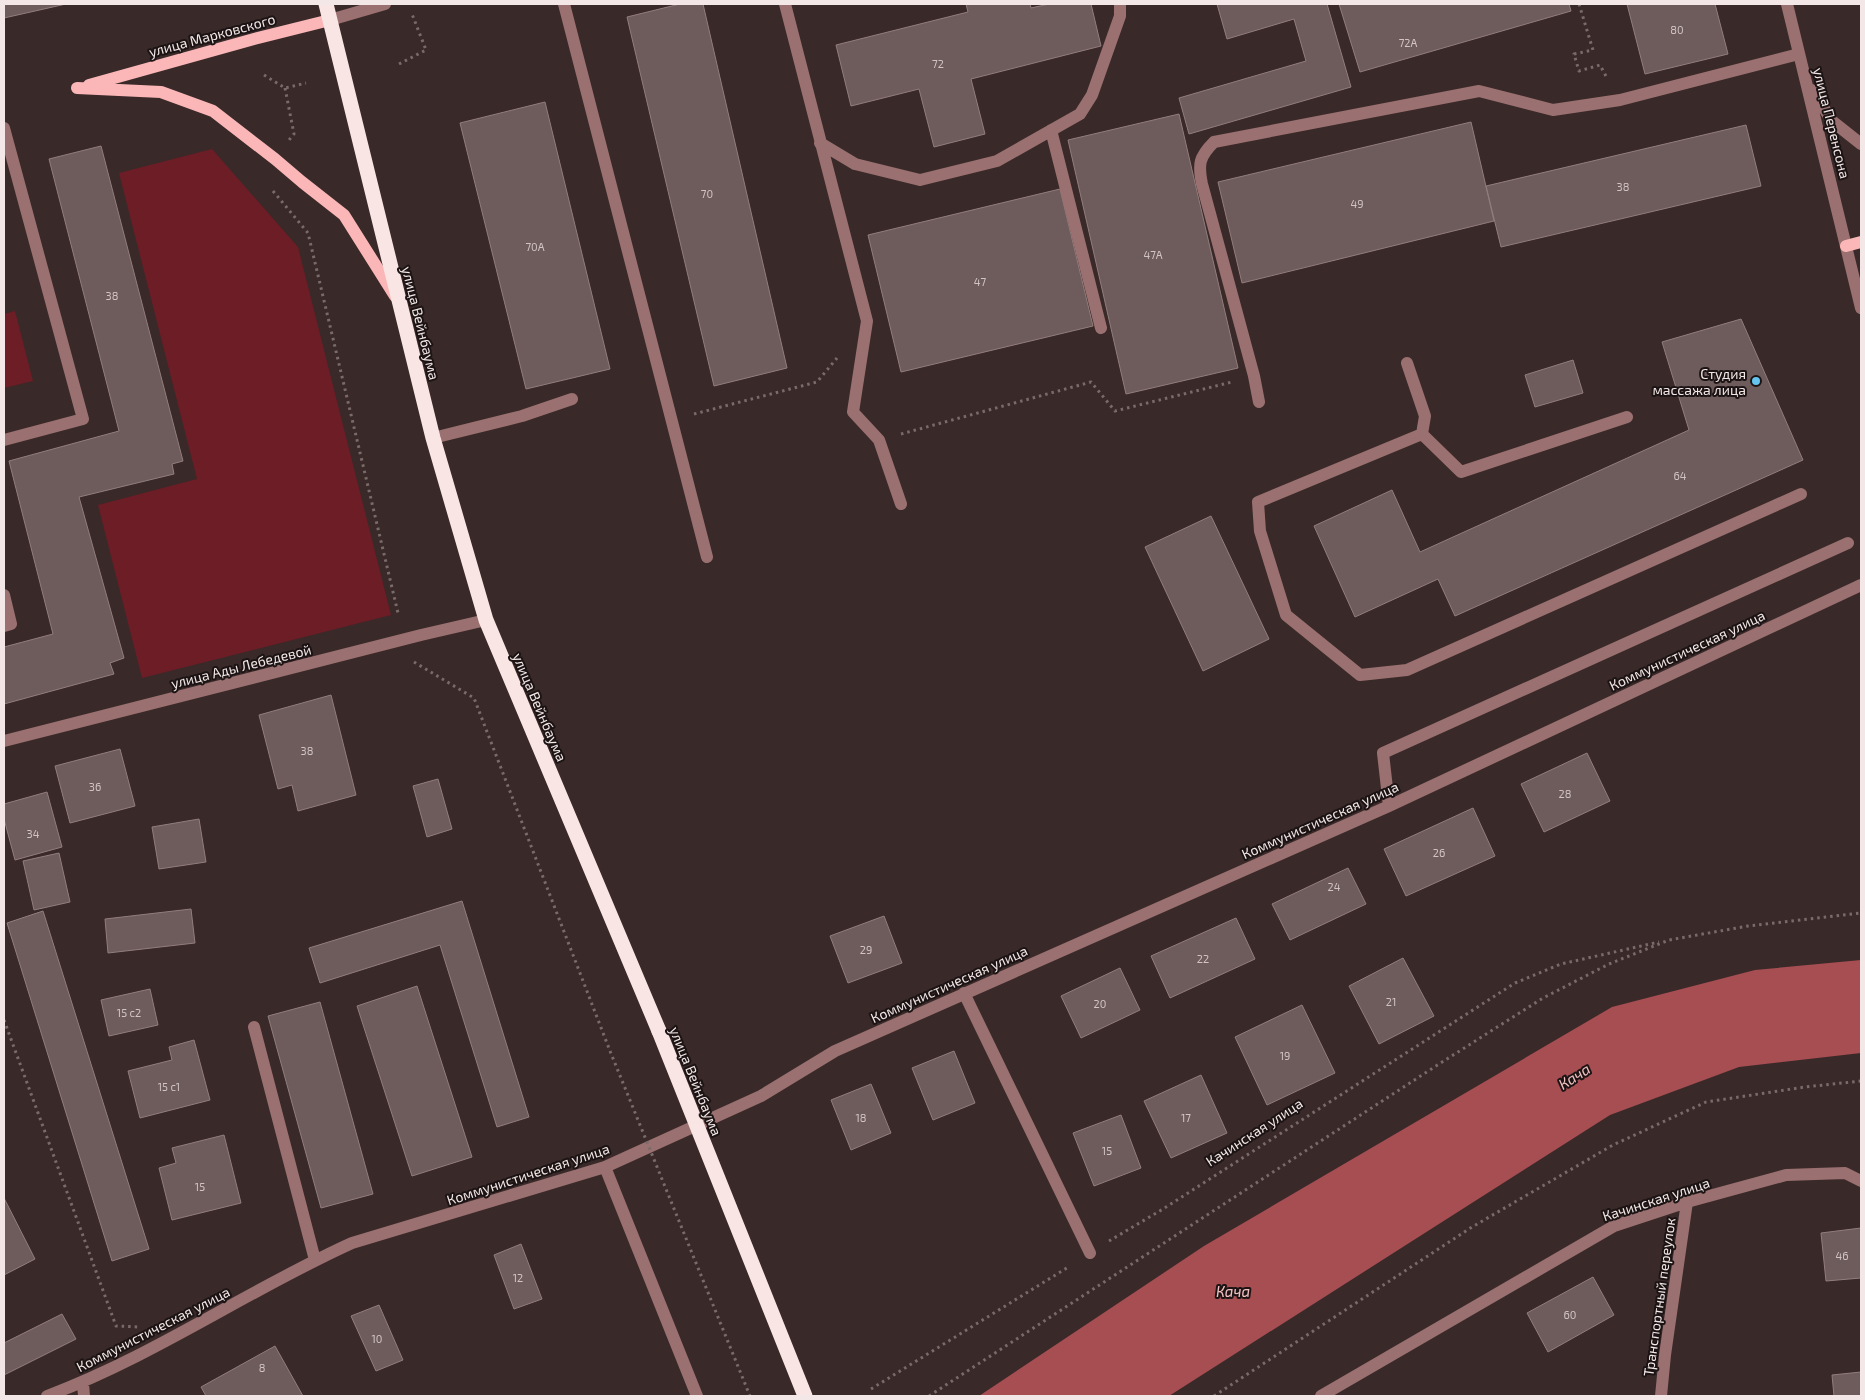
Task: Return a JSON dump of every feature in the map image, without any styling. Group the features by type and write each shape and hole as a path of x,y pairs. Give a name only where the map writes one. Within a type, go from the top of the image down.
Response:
{"highway":[{"name":"улица Вейнбаума","path":"326,4 433,438 486,620 659,1031 805,1396"}],"main road":[{"name":"улица Марковского","path":"330,20 77,88 161,92 213,111 344,215 397,298"},
{"path":"1846,246 1861,242"}],"street":[{"name":"улица Марковского","path":"330,20 385,4"},
{"path":"564,4 707,557"},
{"path":"785,4 867,321 854,412 879,440 901,504"},
{"path":"820,143 855,164 920,180 997,161 1080,114 1092,94 1120,16 1120,4"},
{"name":"улица Перенсона","path":"1787,4 1861,308"},
{"path":"1259,402 1254,376 1199,165 1208,148 1214,142 1479,91 1553,110 1620,100 1799,54"},
{"path":"1805,79 1832,121 1861,144"},
{"path":"4,128 83,420 4,440"},
{"path":"1051,130 1101,328"},
{"path":"1407,363 1425,416 1422,434"},
{"path":"433,438 522,416 572,399"},
{"path":"1422,434 1461,472 1627,417"},
{"path":"1422,434 1258,502 1260,532 1286,614 1360,675 1407,670 1801,494"},
{"path":"1389,806 1383,753 1848,543"},
{"name":"Коммунистическая улица","path":"47,1396 83,1383 152,1349 315,1260 352,1244 606,1167 761,1096 835,1051 1389,806 1861,584"},
{"path":"4,595 11,624 4,626"},
{"name":"улица Ады Лебедевой","path":"4,741 486,620"},
{"path":"964,993 1090,1253"},
{"path":"254,1027 315,1260"},
{"path":"606,1167 697,1396"},
{"name":"Качинская улица","path":"1321,1396 1614,1226 1688,1202 1786,1176 1845,1173 1861,1181"},
{"name":"Транспортный переулок","path":"1661,1396 1665,1356 1688,1202"},
{"path":"83,1383 84,1396"}],"path":[{"path":"1579,4 1592,50 1574,54 1579,71 1600,65"},
{"path":"399,64 426,50 412,14"},
{"path":"264,75 285,88 306,83"},
{"path":"284,148 294,134 285,88"},
{"path":"267,184 308,233 398,613"},
{"path":"671,420 817,382 867,321"},
{"path":"879,440 1091,382 1115,411 1233,382"},
{"path":"409,659 474,698 610,1051 750,1396"},
{"path":"929,1396 1543,998 1609,964 1669,940 1748,926 1861,913"},
{"name":"Качинская улица","path":"871,1389 1171,1204 1515,983 1561,964 1669,940"},
{"path":"4,1020 116,1326 140,1327"},
{"path":"1214,1396 1472,1228 1613,1145 1706,1102 1805,1087 1861,1082"}],"shaded area":[{"path":"212,149 298,247 391,615 142,678 98,505 197,479 119,173"},
{"path":"15,311 33,381 4,388 4,314"}],"water":[{"name":"Кача","path":"1861,960 1861,1053 1739,1067 1610,1115 1169,1396 979,1396 1204,1246 1612,1007 1755,970"}],"building":[{"path":"4,4 66,4 4,18"},
{"path":"680,4 703,4 787,368 714,386 627,17"},
{"path":"966,4 1030,4 1031,8 1049,4 1091,4 1101,46 971,79 985,134 934,147 919,89 851,106 836,45 968,12"},
{"path":"1217,4 1327,4 1351,87 1189,134 1179,98 1306,61 1294,19 1227,39"},
{"path":"1339,4 1569,4 1571,11 1360,72"},
{"path":"1627,4 1715,4 1728,54 1645,74"},
{"path":"545,102 610,369 526,389 460,123"},
{"path":"1179,114 1238,368 1126,394 1068,140"},
{"path":"1471,122 1494,221 1242,283 1218,182"},
{"path":"1746,125 1761,186 1501,247 1486,186"},
{"path":"101,146 183,461 172,464 174,474 79,497 124,658 110,663 114,674 4,704 4,647 53,634 9,461 119,431 49,159"},
{"path":"1060,189 1093,326 901,372 868,235"},
{"path":"1741,319 1803,460 1455,616 1438,579 1355,617 1314,526 1392,490 1420,552 1689,430 1662,342"},
{"path":"1573,360 1583,393 1535,407 1525,375"},
{"path":"1211,516 1269,639 1203,671 1145,547"},
{"path":"331,695 356,795 298,811 292,785 278,789 259,715"},
{"path":"120,749 135,806 70,823 55,766"},
{"path":"1587,753 1610,801 1544,832 1521,784"},
{"path":"438,779 452,829 427,837 413,786"},
{"path":"47,792 62,847 15,860 4,819 4,804"},
{"path":"1473,808 1495,856 1406,896 1384,849"},
{"path":"199,819 206,862 159,869 152,827"},
{"path":"59,853 70,902 34,910 23,861"},
{"path":"1348,868 1366,904 1290,940 1272,904"},
{"path":"462,901 529,1117 497,1127 440,945 320,983 309,948"},
{"path":"191,909 195,943 108,953 105,919"},
{"path":"43,911 149,1249 112,1261 7,923"},
{"path":"884,916 902,963 848,983 830,936"},
{"path":"1236,918 1255,959 1170,998 1151,956"},
{"path":"1403,958 1434,1016 1379,1044 1349,986"},
{"path":"1120,968 1140,1010 1081,1038 1061,996"},
{"path":"417,986 472,1157 412,1176 357,1006"},
{"path":"150,989 158,1025 109,1036 101,1000"},
{"path":"320,1002 373,1194 321,1208 268,1016"},
{"path":"1302,1005 1335,1073 1267,1105 1235,1037"},
{"path":"194,1040 210,1100 140,1118 128,1071 172,1060 169,1047"},
{"path":"954,1051 975,1103 933,1120 912,1068"},
{"path":"1201,1075 1227,1133 1171,1158 1144,1101"},
{"path":"871,1084 891,1133 851,1150 831,1100"},
{"path":"1121,1115 1141,1168 1094,1186 1073,1133"},
{"path":"224,1135 241,1203 172,1220 159,1168 176,1163 172,1148"},
{"path":"4,1198 35,1259 4,1275"},
{"path":"1861,1228 1861,1278 1826,1281 1821,1233"},
{"path":"521,1244 542,1299 514,1309 494,1255"},
{"path":"1593,1277 1614,1315 1548,1352 1527,1313"},
{"path":"379,1305 403,1360 376,1371 351,1316"},
{"path":"62,1314 76,1339 4,1375 4,1343"},
{"path":"275,1346 303,1396 206,1396 201,1387"},
{"path":"1861,1372 1861,1396 1834,1396 1832,1375"}],"place":[{"name":"Студия массажа лица","path":"1756,381"}]}
